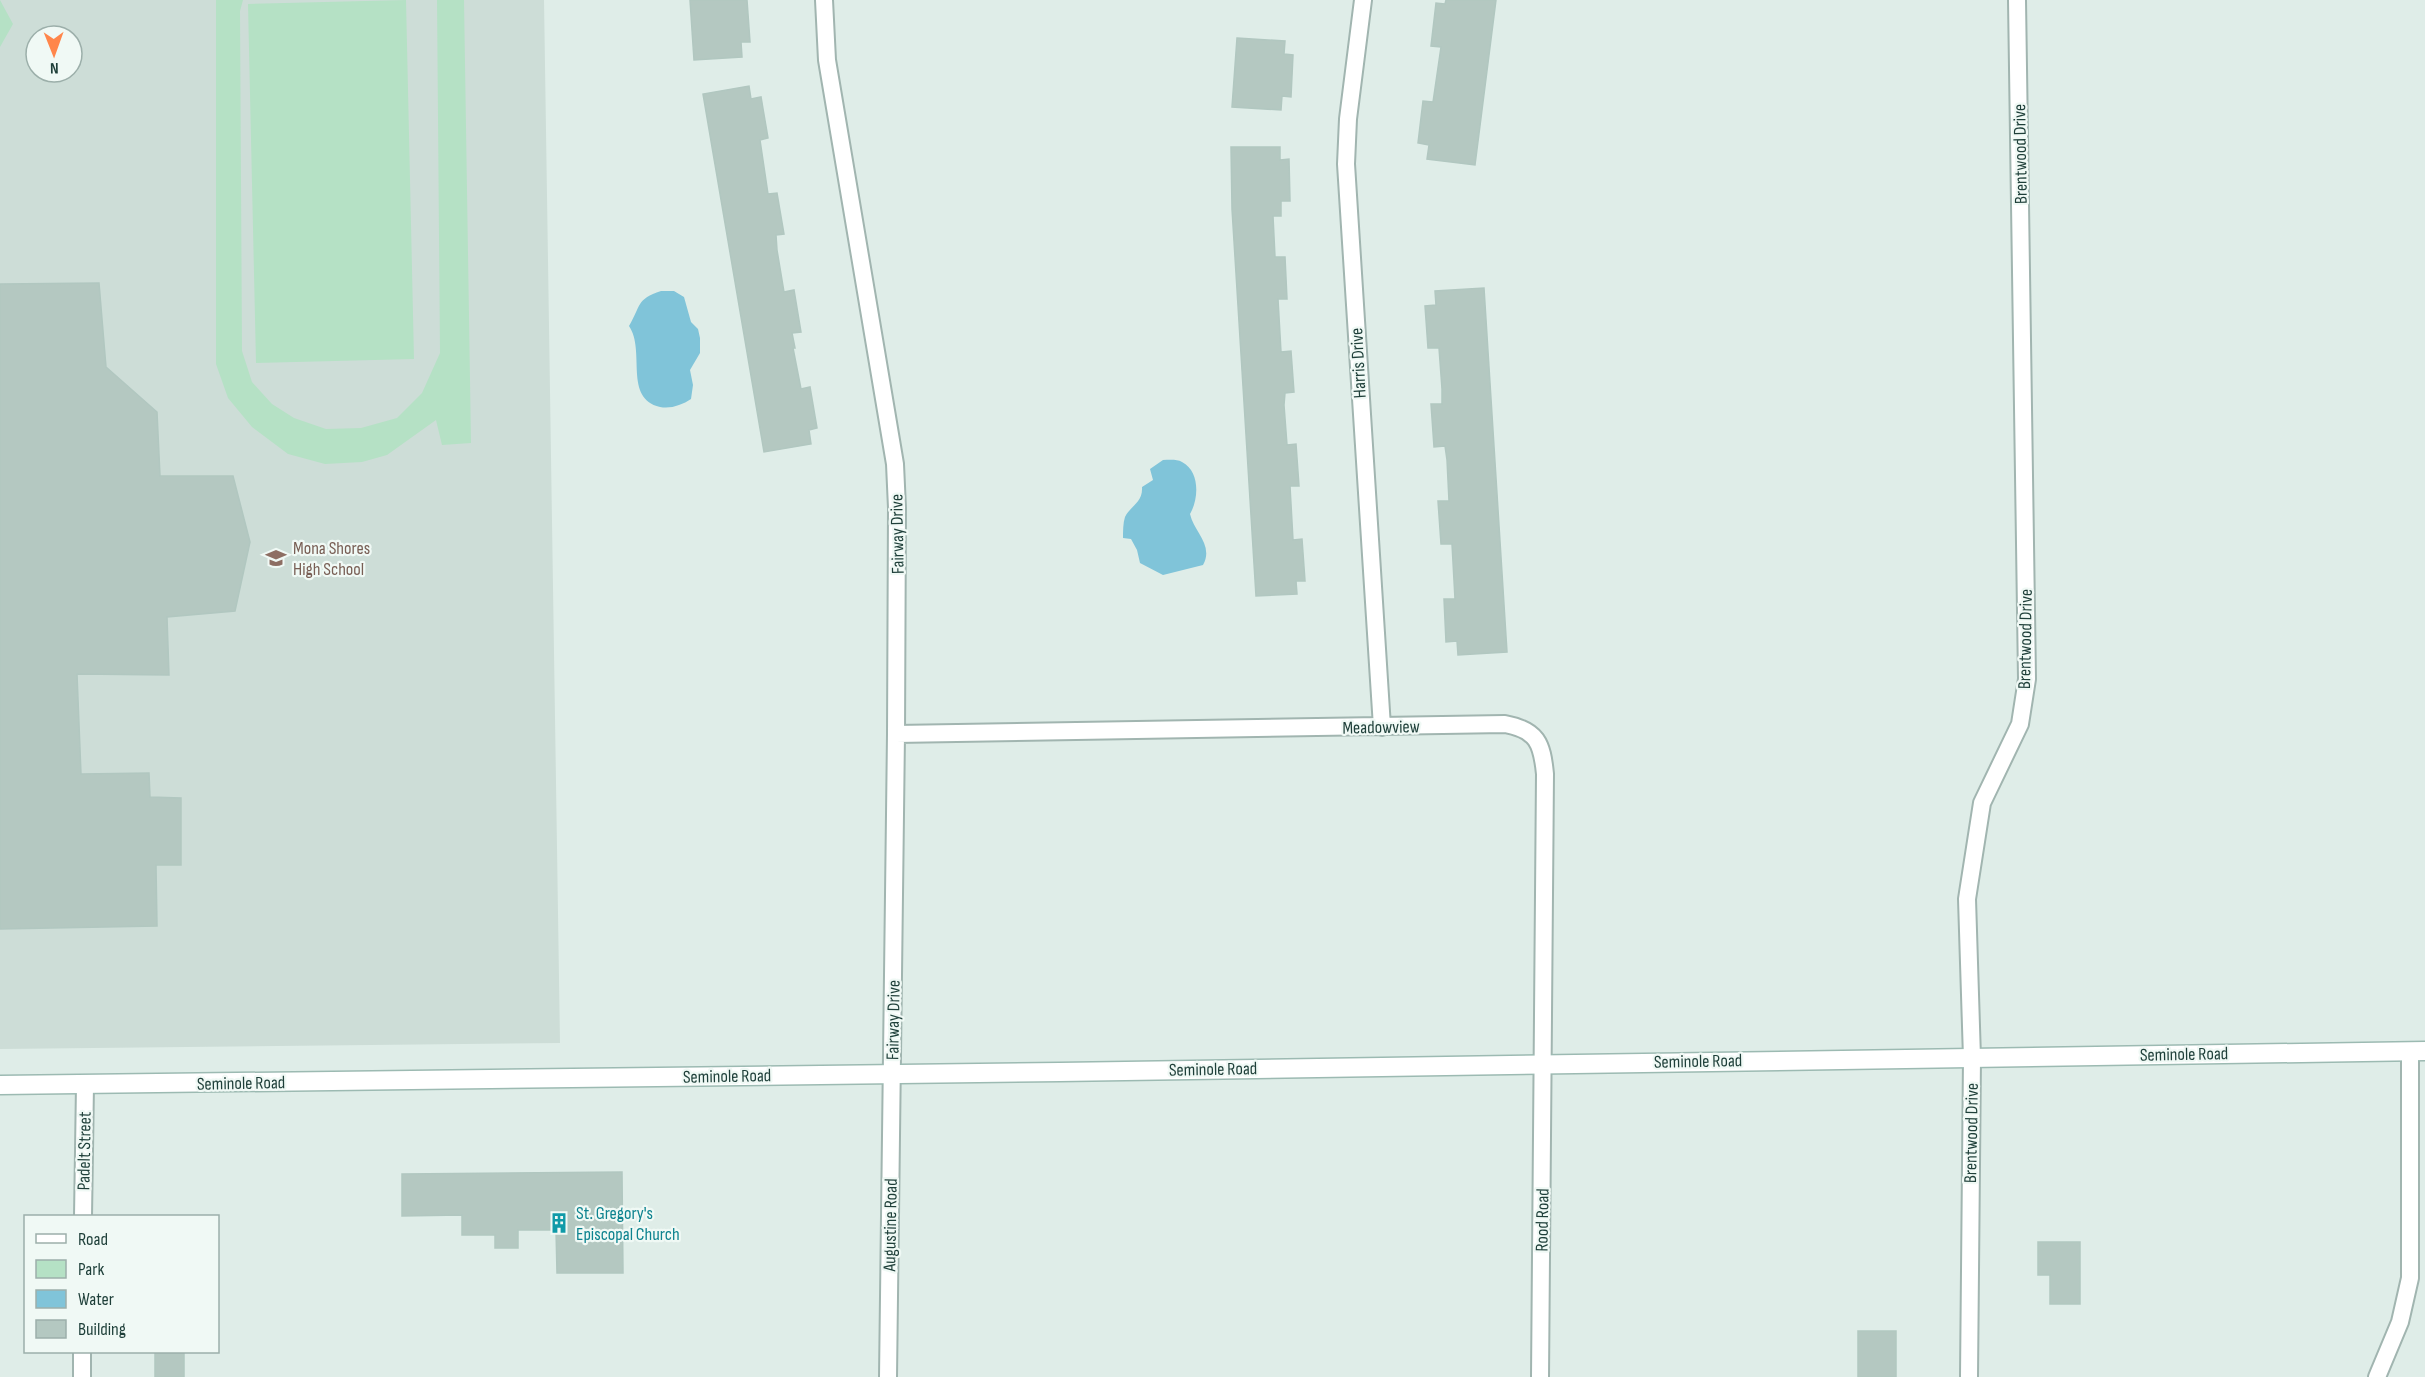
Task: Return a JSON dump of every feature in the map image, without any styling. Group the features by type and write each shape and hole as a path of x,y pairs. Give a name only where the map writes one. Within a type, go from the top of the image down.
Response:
{"street":[{"name":"Fairway Drive","path":"824,0 827,60 895,464 897,508 896,734 892,1074"},
{"name":"Harris Drive","path":"1363,0 1347,120 1346,164 1382,727"},
{"name":"Brentwood Drive","path":"1969,1377 1972,1058 1967,899 1982,803 2020,724 2027,679 2017,0"},
{"name":"Meadowview","path":"896,734 1505,724 1530,731 1544,755 1545,774 1543,1063"},
{"name":"Seminole Road","path":"0,1085 2418,1051"},
{"path":"2377,1377 2400,1322 2410,1278 2418,1051"},
{"name":"Rood Road","path":"1540,1377 1543,1063"},
{"name":"Augustine Road","path":"888,1377 892,1074"},
{"name":"Padelt Street","path":"83,1215 85,1085"},
{"path":"82,1353 82,1377"}],"shaded area":[{"name":"Mona Shores High School","path":"0,0 544,0 560,1043 0,1049"}],"green space":[{"path":"0,0 13,24 0,47"},
{"path":"216,0 243,0 240,11 242,351 252,382 272,404 294,418 326,429 361,428 397,418 422,393 440,353 437,0 464,0 471,443 442,445 436,420 387,455 362,462 325,464 288,454 252,427 228,398 216,364"},
{"path":"406,0 414,359 256,363 248,4"}],"water":[{"path":"661,291 674,291 684,297 691,322 698,329 700,338 700,353 690,370 693,385 691,399 680,405 668,407 660,407 649,402 642,394 638,384 634,336 629,326 643,300"},
{"path":"1163,460 1180,461 1188,466 1195,478 1195,501 1190,514 1205,545 1206,558 1203,565 1163,575 1140,563 1131,539 1123,538 1123,524 1127,513 1141,497 1142,487 1153,480 1150,469"}],"building":[{"path":"690,0 747,0 750,42 741,42 742,57 694,60"},
{"path":"1446,0 1496,0 1475,165 1427,159 1429,145 1418,143 1423,101 1433,102 1441,47 1431,46 1436,3 1445,4"},
{"path":"1237,38 1285,41 1284,54 1293,55 1291,97 1282,96 1281,110 1232,107"},
{"path":"749,86 751,99 761,97 768,138 760,140 768,194 777,193 784,234 776,235 784,292 794,290 801,332 792,333 795,348 793,348 801,389 810,387 817,428 809,430 811,444 764,452 703,94"},
{"path":"1231,147 1280,147 1280,160 1289,159 1290,201 1281,201 1281,216 1273,216 1275,257 1285,257 1287,299 1278,299 1281,352 1291,351 1294,392 1285,393 1284,405 1287,445 1296,444 1299,486 1290,486 1293,540 1302,539 1305,581 1296,581 1297,594 1256,596 1232,209"},
{"path":"99,283 106,367 157,412 160,476 233,476 250,542 235,611 167,617 169,675 77,674 81,774 149,773 150,797 181,798 181,865 156,865 157,926 0,929 0,284"},
{"path":"1484,288 1507,652 1458,655 1457,641 1446,642 1444,599 1455,599 1452,544 1441,544 1438,501 1449,501 1447,460 1445,446 1434,447 1431,404 1442,404 1442,389 1439,348 1428,348 1425,306 1436,305 1435,291"},
{"name":"St. Gregory's Episcopal Church","path":"622,1172 623,1273 557,1273 556,1230 518,1230 518,1248 495,1248 495,1235 462,1235 462,1215 402,1216 402,1174"},
{"path":"2038,1242 2080,1242 2080,1304 2050,1304 2050,1275 2038,1275"},
{"path":"1858,1331 1896,1331 1896,1377 1858,1377"},
{"path":"155,1353 184,1353 184,1377 155,1377"}],"place":[{"name":"Mona Shores High School","path":"276,558"},
{"name":"St. Gregory's Episcopal Church","path":"559,1223"}]}
